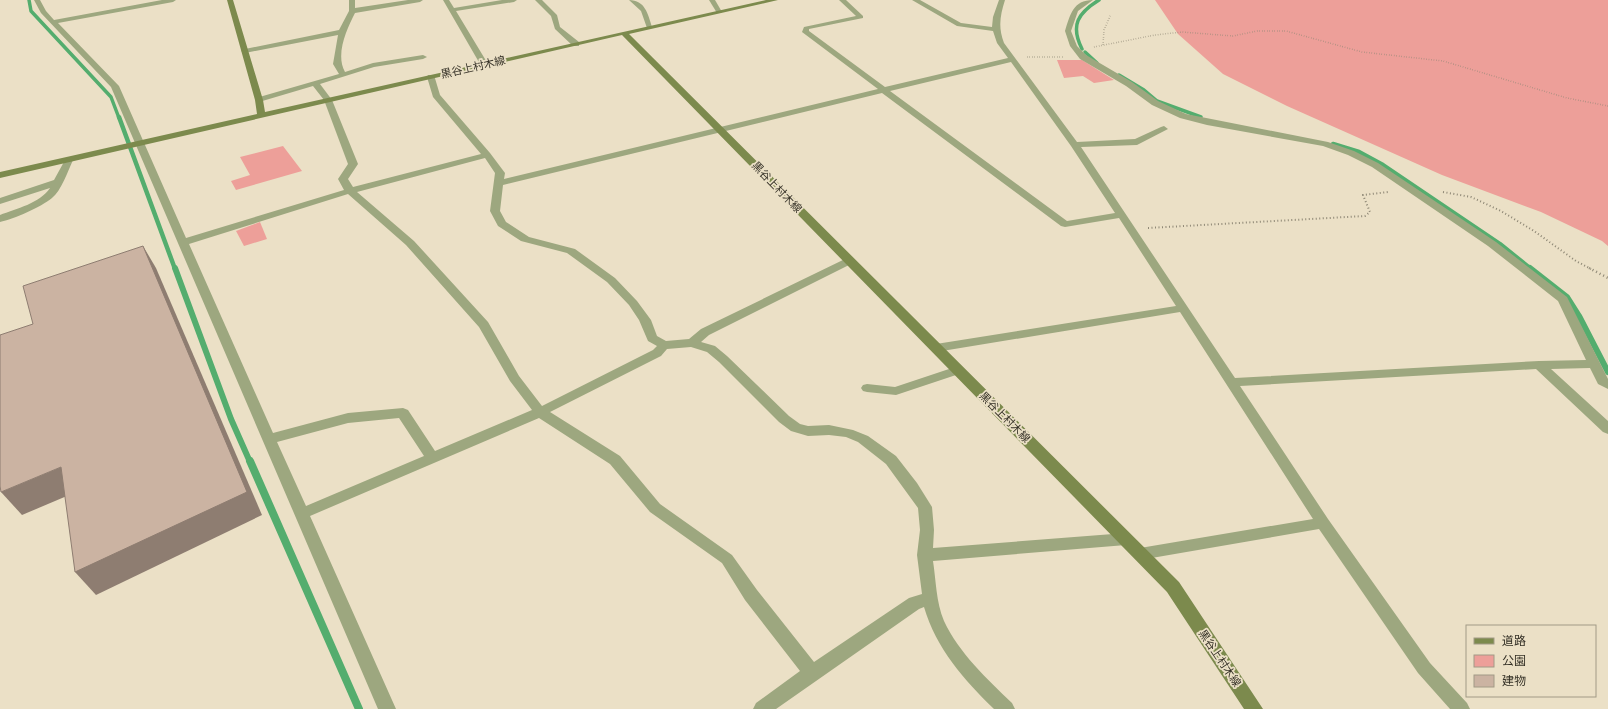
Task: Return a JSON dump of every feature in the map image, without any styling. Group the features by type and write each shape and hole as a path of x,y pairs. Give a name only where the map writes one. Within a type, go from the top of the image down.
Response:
{"main road":[{"path":"230,0 259,100 261,115"},
{"path":"624,33 775,0"},
{"name":"黒谷上村木線","path":"0,175 142,144 261,115 624,33 722,130 1173,587 1254,709"}],"street":[{"path":"37,0 43,12 115,86 142,144 301,514 387,709"},
{"path":"54,22 173,0"},
{"path":"343,75 337,64 342,32 352,11 352,0"},
{"path":"352,11 420,0"},
{"path":"446,0 484,64"},
{"path":"452,10 514,0"},
{"path":"538,0 554,15 557,28 576,44"},
{"path":"632,0 644,10 648,27"},
{"path":"712,0 719,12"},
{"path":"842,0 861,17 806,28 805,32 1065,224 1121,215"},
{"path":"915,0 960,25 995,29"},
{"path":"1002,0 995,21 995,29 1001,43 1075,145 1323,523 1424,668 1461,709"},
{"path":"1090,0 1076,10 1068,30 1074,46 1083,57 1129,84 1155,103 1184,116 1325,144 1351,153 1375,165 1492,244 1563,299 1602,381 1608,385"},
{"path":"245,51 342,32"},
{"path":"259,100 373,66 423,57"},
{"path":"499,183 1013,59"},
{"path":"431,77 436,95 487,155 500,174 495,212 502,224 525,239 570,251 611,280 633,303 645,320 652,338 664,345 692,343 711,349 784,419 796,428 808,432 829,430 848,433 863,439 891,460 926,507 927,530 925,555 930,598 937,623 955,653 977,681 1006,709"},
{"path":"315,83 328,100 353,164 343,179 350,191 410,243 484,325 514,378 540,412 615,460 655,508 727,559 751,595 812,673"},
{"path":"1075,145 1137,142 1164,129"},
{"path":"184,242 350,191 448,164 487,155"},
{"path":"0,219 35,204 49,196 69,160"},
{"path":"0,201 58,182"},
{"path":"692,343 705,332 849,260"},
{"path":"936,348 1183,308"},
{"path":"301,514 540,412 657,354 664,345"},
{"path":"1231,382 1539,365 1594,364"},
{"path":"1539,365 1608,429"},
{"path":"867,388 896,391 958,370"},
{"path":"269,439 348,418 403,413 432,458"},
{"path":"1140,554 1323,523"},
{"path":"925,555 1126,539"},
{"path":"762,709 915,603 930,598"}],"path":[{"path":"1111,14 1104,30 1103,45 1154,35 1182,32 1233,36 1257,31 1286,31 1362,52 1443,61 1567,98 1608,106"},
{"path":"1013,59 1025,57 1083,57"},
{"path":"1130,229 1365,216 1370,212 1363,196 1389,192"},
{"path":"1440,192 1471,197 1501,212 1534,231 1576,260 1608,278"}],"green space":[{"path":"1155,0 1608,0 1608,246 1602,241 1541,212 1442,175 1287,106 1223,74 1178,34"},
{"path":"1057,60 1082,60 1114,80 1094,83 1083,76 1064,78"},
{"path":"283,146 302,171 236,190 231,181 250,175 240,157"},
{"path":"260,222 267,239 244,246 236,231"}],"building":[{"path":"143,246 247,492 75,572 61,467 1,492 0,335 33,324 23,286"}],"waterway":[{"path":"29,0 31,11 111,97 119,118"},
{"path":"1082,49 1078,41 1078,20 1086,10 1099,0"},
{"path":"1085,52 1097,63"},
{"path":"1119,75 1144,90 1157,101 1201,117"},
{"path":"119,117 175,269"},
{"path":"1333,144 1359,152 1383,165 1500,244 1531,269"},
{"path":"175,268 231,419 250,462"},
{"path":"1530,268 1567,297 1579,316 1608,372"},
{"path":"250,461 359,709"}]}
